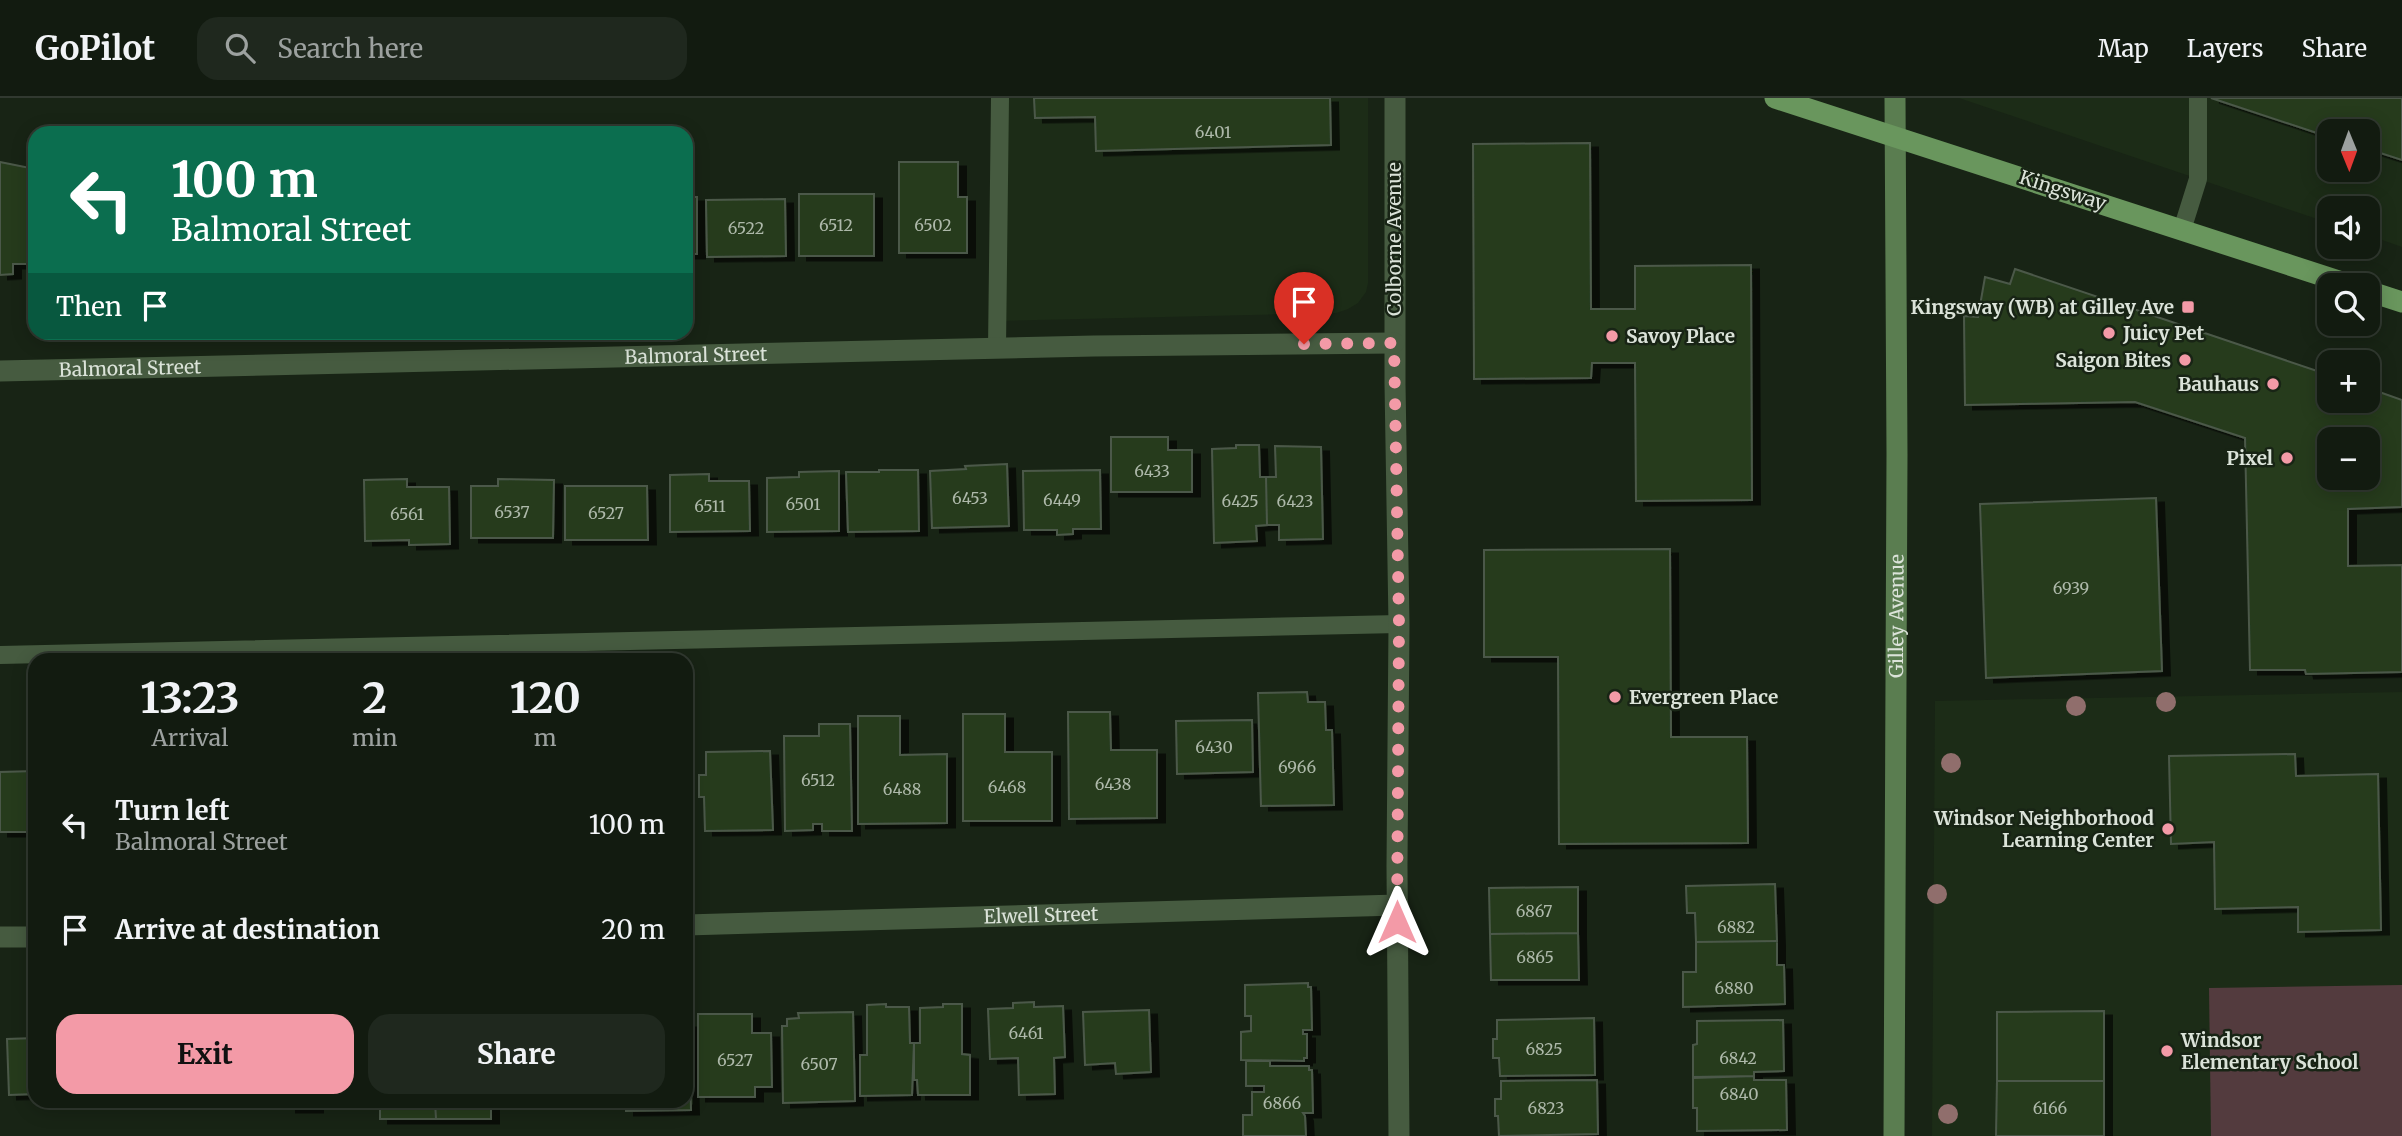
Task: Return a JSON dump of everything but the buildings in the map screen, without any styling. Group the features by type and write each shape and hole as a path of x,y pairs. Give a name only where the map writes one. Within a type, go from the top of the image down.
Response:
{"main road":[{"name":"Kingsway","path":"1775,98 2317,274"},
{"path":"2380,295 2402,302"}],"street":[{"name":"Colborne Avenue","path":"1395,98 1399,1136"},
{"name":"Gilley Avenue","path":"1894,1136 1897,505 1895,98"},
{"name":"Balmoral Street","path":"0,371 997,348 1394,343"},
{"name":"Elwell Street","path":"693,925 1398,905"},
{"path":"0,937 28,937"}],"lane":[{"path":"997,348 1000,98"},
{"path":"2182,230 2198,180 2197,98"},
{"path":"90,653 1399,624"},
{"path":"0,655 28,654"}],"shaded area":[{"path":"1000,98 1368,98 1366,292 1358,303 1336,313 996,321"},
{"path":"1959,98 2402,98 2402,247 2380,239 2380,196 2317,196 2317,219"},
{"name":"Windsor Neighborhood Learning Center","path":"2402,692 2402,1136 1932,1136 1935,701"},
{"path":"2402,985 2402,1136 2211,1136 2209,988"}],"place":[{"name":"Kingsway (WB) at Gilley Ave","path":"2188,307"},
{"name":"Juicy Pet","path":"2109,333"},
{"name":"Savoy Place","path":"1612,336"},
{"name":"Saigon Bites","path":"2185,360"},
{"name":"Bauhaus","path":"2273,384"},
{"name":"Pixel","path":"2287,458"},
{"name":"Evergreen Place","path":"1615,697"},
{"name":"Windsor Neighborhood Learning Center","path":"2168,829"},
{"name":"Windsor Elementary School","path":"2167,1051"}],"route":[{"path":"1304,344 1394,343 1399,624 1397,922"}]}
